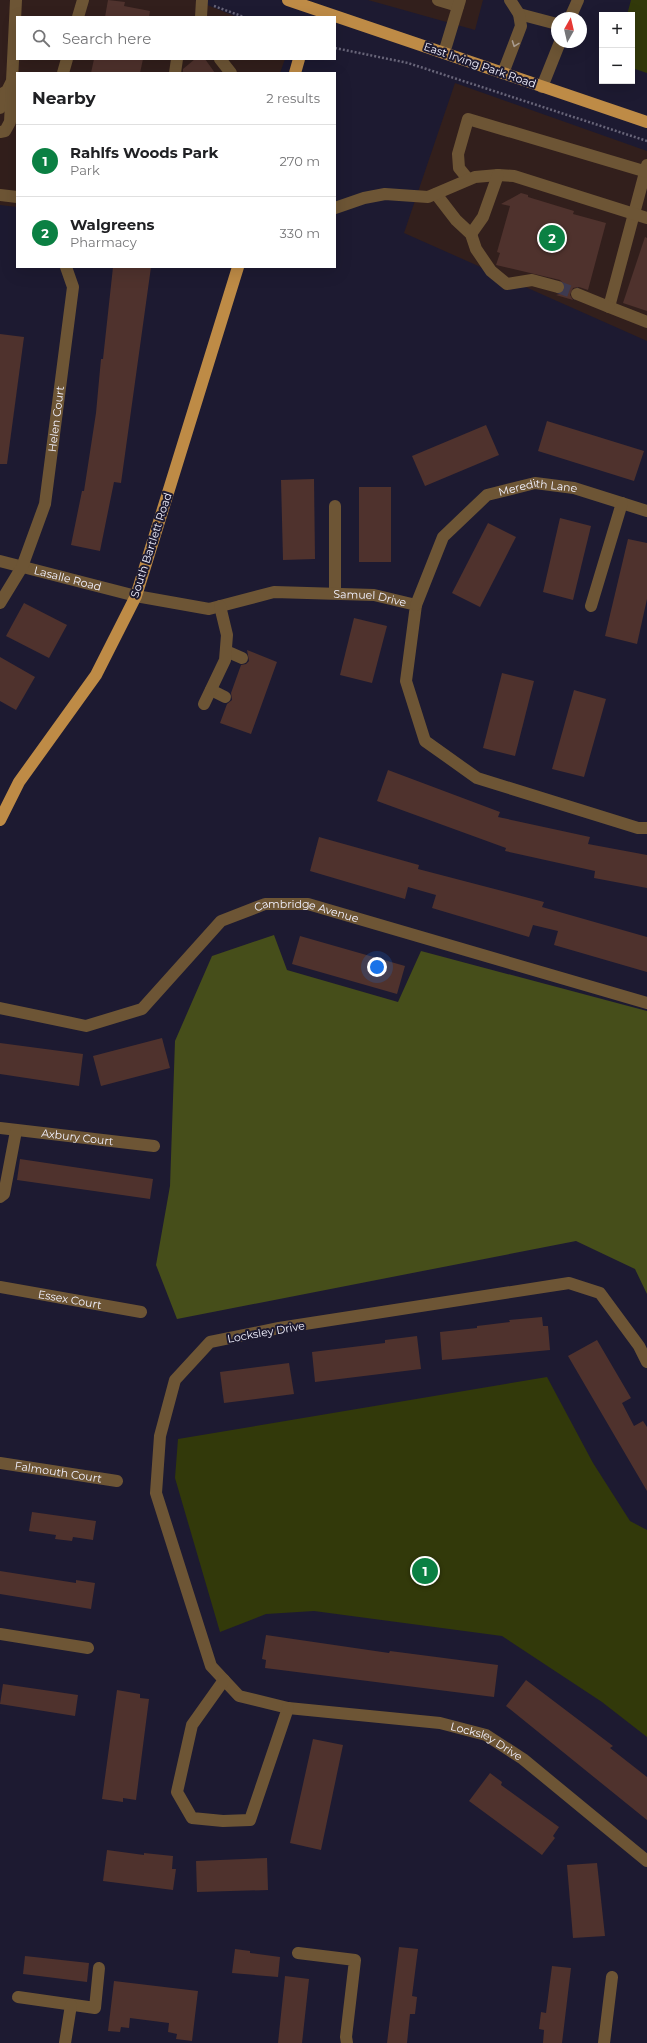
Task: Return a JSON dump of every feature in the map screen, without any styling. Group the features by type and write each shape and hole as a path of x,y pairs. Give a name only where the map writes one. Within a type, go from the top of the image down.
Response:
{"main road":[{"name":"East Irving Park Road","path":"288,0 334,16"},
{"name":"East Irving Park Road","path":"336,17 647,122"},
{"path":"295,72 299,60"},
{"name":"South Bartlett Road","path":"0,820 19,782 96,676 136,596 238,268"}],"street":[{"path":"0,108 6,89 16,0"},
{"path":"78,16 83,0"},
{"path":"438,0 459,3 444,53"},
{"path":"503,73 521,26 519,14 510,0"},
{"path":"573,12 578,0"},
{"path":"201,16 202,1"},
{"path":"519,14 551,22"},
{"path":"542,87 558,48"},
{"path":"63,72 67,60"},
{"path":"175,72 177,60"},
{"path":"221,60 230,72"},
{"path":"0,132 5,131 10,122 6,89"},
{"path":"468,179 459,168 458,154 468,119 646,169 609,307"},
{"path":"471,234 483,217 498,175"},
{"path":"336,208 358,200 378,196 428,197 468,179 498,175 514,176 647,218"},
{"path":"436,194 456,220 471,234 476,249 491,271 507,284 532,280 558,287"},
{"path":"0,195 16,197"},
{"name":"Helen Court","path":"0,603 22,567 45,504 72,287 66,268"},
{"path":"577,294 647,322"},
{"name":"Meredith Lane","path":"416,605 443,537 487,495 535,483 574,488 647,511"},
{"path":"591,606 622,503"},
{"path":"335,506 335,593"},
{"name":"Lasalle Road","path":"0,561 136,596"},
{"name":"Samuel Drive","path":"136,596 208,609 274,592 374,594 416,605 406,680 425,741 477,778 638,828 647,828"},
{"path":"204,704 225,660 227,635 220,606"},
{"path":"226,651 242,658"},
{"path":"211,690 225,698"},
{"name":"Cambridge Avenue","path":"0,1008 86,1026 142,1009 221,921 265,904 308,904 647,1003"},
{"name":"Axbury Court","path":"0,1128 154,1146"},
{"path":"0,1197 4,1194 16,1131"},
{"name":"Locksley Drive","path":"647,1362 639,1346 600,1293 569,1283 287,1327 210,1342 175,1380 160,1436 156,1493 211,1666 239,1696 288,1708 440,1723 486,1735 523,1759 647,1861"},
{"name":"Essex Court","path":"0,1287 140,1312"},
{"name":"Falmouth Court","path":"0,1463 117,1481"},
{"path":"0,1634 88,1648"},
{"path":"224,1680 192,1725 177,1792 192,1818 222,1822 250,1820 288,1708"},
{"path":"298,1953 355,1960 346,2037 347,2043"},
{"path":"18,1997 95,2008 99,1968"},
{"path":"604,2043 612,1977"},
{"path":"65,2043 71,2005"}],"path":[{"path":"202,1 241,16"},
{"path":"336,48 408,63 647,141"}],"shaded area":[{"path":"0,0 195,0 235,16 16,16 16,60 285,60 280,72 16,72 16,207 0,205"},
{"path":"368,0 483,0 475,30"},
{"path":"455,83 647,151 647,341 404,233"}],"green space":[{"path":"631,0 647,0 647,73 635,69 635,12 628,12"},
{"path":"274,935 287,970 398,1002 421,951 647,1011 647,1294 635,1269 576,1241 177,1319 156,1265 170,1186 175,1041 212,956"},
{"path":"547,1377 593,1463 630,1521 647,1530 647,1737 602,1702 502,1636 314,1611 266,1614 220,1632 175,1478 178,1439"}],"building":[{"path":"108,0 125,2 124,6 150,11 149,16 105,16"},
{"path":"94,60 143,60 140,72 91,72"},
{"path":"194,60 206,60 214,72 183,72 183,69"},
{"path":"521,193 528,195 528,197 574,211 573,214 606,223 588,290 579,287 573,288 570,295 573,300 556,295 563,293 565,289 565,285 560,280 496,265 500,253 497,252 510,206 501,204"},
{"path":"645,237 647,238 647,311 623,303"},
{"path":"113,268 151,268 121,483 114,482 100,551 71,545 82,491 84,491 96,413 101,359 103,359"},
{"path":"0,334 24,337 7,464 0,464"},
{"path":"547,421 644,451 634,481 538,451"},
{"path":"486,425 499,455 425,486 412,456"},
{"path":"314,479 315,559 283,560 281,480"},
{"path":"359,487 391,487 391,562 359,562"},
{"path":"560,518 591,526 573,600 543,592"},
{"path":"488,523 516,537 480,607 452,593"},
{"path":"628,539 647,543 647,599 637,644 605,636"},
{"path":"24,603 67,625 49,658 6,636"},
{"path":"354,618 387,626 372,683 340,675"},
{"path":"247,650 277,662 251,734 220,723 227,704 232,700 231,693 241,665 246,664 249,661"},
{"path":"0,657 35,677 16,710 0,701"},
{"path":"502,673 534,681 515,756 483,748"},
{"path":"574,690 606,699 584,777 552,769"},
{"path":"388,770 500,812 498,817 590,837 588,844 647,855 647,888 594,878 595,871 505,851 506,848 377,801"},
{"path":"319,837 419,865 418,869 544,902 542,907 647,937 647,972 554,945 558,931 533,925 529,937 432,908 436,895 408,887 405,899 310,871"},
{"path":"300,936 405,966 397,994 292,964"},
{"path":"162,1038 170,1068 101,1086 93,1056"},
{"path":"0,1043 83,1054 79,1086 0,1074"},
{"path":"20,1159 153,1179 150,1199 17,1180"},
{"path":"542,1317 543,1326 548,1326 550,1350 442,1360 440,1332 477,1328 477,1326 510,1322 509,1320"},
{"path":"417,1336 421,1369 315,1382 312,1352 385,1343 385,1340"},
{"path":"597,1340 631,1398 622,1403 634,1426 643,1421 647,1427 647,1491 568,1356"},
{"path":"289,1363 294,1394 224,1403 220,1372"},
{"path":"32,1512 96,1521 93,1540 73,1537 72,1541 55,1539 56,1535 29,1531"},
{"path":"0,1571 76,1583 76,1580 95,1583 91,1609 0,1594"},
{"path":"266,1635 389,1653 390,1651 498,1665 494,1697 265,1668 266,1660 262,1659"},
{"path":"526,1680 613,1746 610,1748 647,1777 647,1820 506,1706"},
{"path":"3,1684 78,1695 75,1716 0,1704"},
{"path":"117,1690 140,1694 140,1698 149,1699 136,1800 123,1798 123,1802 102,1799"},
{"path":"313,1739 343,1745 321,1850 290,1843"},
{"path":"490,1773 502,1782 501,1785 559,1827 553,1836 555,1838 542,1855 469,1801"},
{"path":"107,1850 144,1855 144,1853 173,1856 172,1869 176,1869 173,1890 103,1881"},
{"path":"267,1858 268,1890 197,1892 196,1861"},
{"path":"597,1863 605,1936 573,1938 567,1865"},
{"path":"399,1947 418,1949 412,1996 417,1997 415,2014 410,2014 407,2043 387,2043"},
{"path":"235,1949 250,1951 250,1953 280,1957 278,1977 232,1973"},
{"path":"25,1956 89,1963 87,1982 23,1974"},
{"path":"552,1966 571,1968 562,2043 543,2043 544,2030 539,2029 541,2012 546,2013"},
{"path":"285,1976 309,1979 302,2043 278,2043"},
{"path":"114,1981 198,1991 192,2041 176,2039 177,2034 168,2032 169,2023 130,2018 129,2028 121,2027 120,2032 108,2031"}],"tunnel":[{"path":"558,287 577,294"}],"place":[{"name":"Walgreens","path":"552,238"},
{"name":"Rahlfs Woods Park","path":"425,1571"}]}
